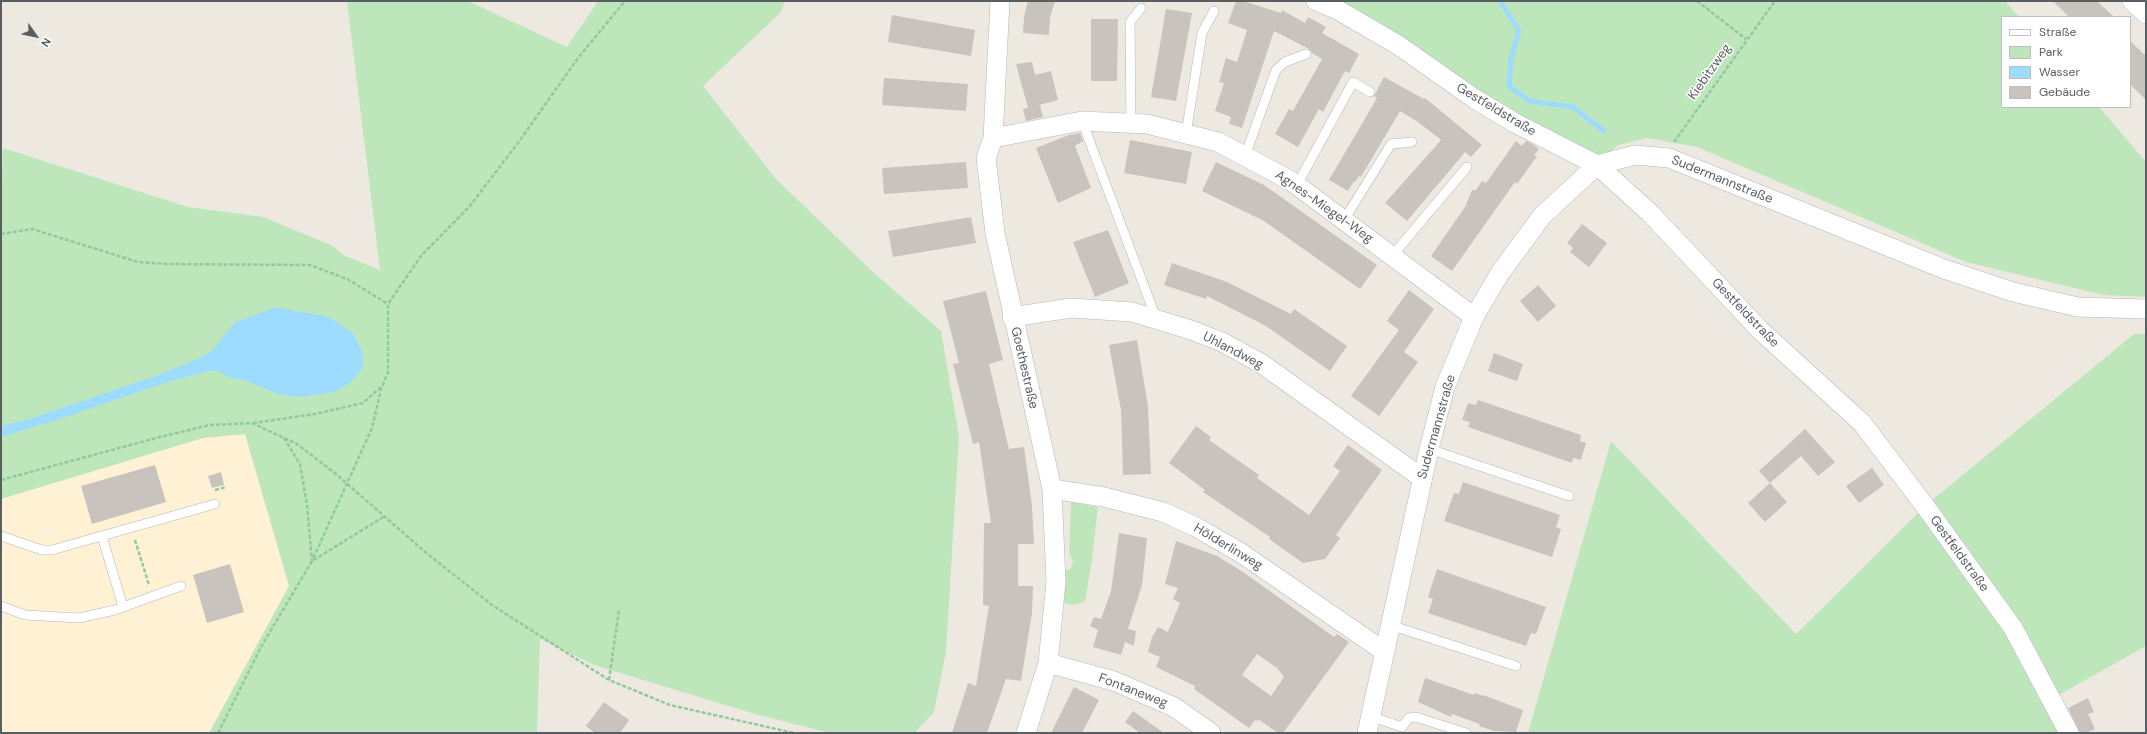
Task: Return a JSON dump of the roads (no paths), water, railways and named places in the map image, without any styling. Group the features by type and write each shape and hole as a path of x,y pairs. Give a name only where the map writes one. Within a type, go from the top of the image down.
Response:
{"street":[{"name":"Goethestraße","path":"1000,1 993,138 986,158 995,233 1012,317 1052,489 1056,582 1048,663 1026,733"},
{"name":"Gestfeldstraße","path":"1316,1 1338,10 1398,45 1475,99 1515,123 1597,165 1650,213 1761,331 1862,423 1925,506 2013,628 2069,733"},
{"path":"2132,1 2146,14"},
{"name":"Agnes-Miegel-Weg","path":"993,138 1082,121 1147,124 1218,142 1297,185 1474,317"},
{"name":"Sudermannstraße","path":"1368,724 1429,449 1446,387 1474,317 1500,273 1542,216 1597,165 1635,155 1669,158 1944,269 2013,292 2078,307 2146,310"},
{"name":"Uhlandweg","path":"1012,317 1071,308 1132,312 1156,318 1222,342 1262,364 1422,478"},
{"name":"Hölderlinweg","path":"1052,489 1104,497 1163,512 1196,527 1241,553 1384,652"},
{"name":"Fontaneweg","path":"1048,663 1114,681 1174,707 1209,732"}],"lane":[{"path":"1132,123 1130,22 1141,8"},
{"path":"1186,134 1202,33 1214,11"},
{"path":"1245,156 1276,70 1285,62 1306,54"},
{"path":"1297,185 1353,82 1370,92"},
{"path":"1082,121 1156,318"},
{"path":"1344,220 1391,144 1412,142"},
{"path":"1392,256 1467,167"},
{"path":"1429,449 1569,496"},
{"path":"1,536 42,550 52,550 215,504"},
{"path":"102,536 123,607"},
{"path":"1,606 25,615 79,618 123,607 181,586"},
{"path":"1390,625 1516,666"},
{"path":"1368,724 1404,730 1409,718 1416,717 1466,733"}],"water":[{"path":"276,307 329,317 353,333 362,351 363,367 351,382 335,392 300,397 277,394 244,380 230,378 217,371 209,371 164,383 63,418 1,437 1,426 32,418 156,376 202,357 213,350 234,323"}],"waterway":[{"path":"1500,1 1519,31 1511,58 1509,86 1529,101 1573,107 1604,131"}]}
